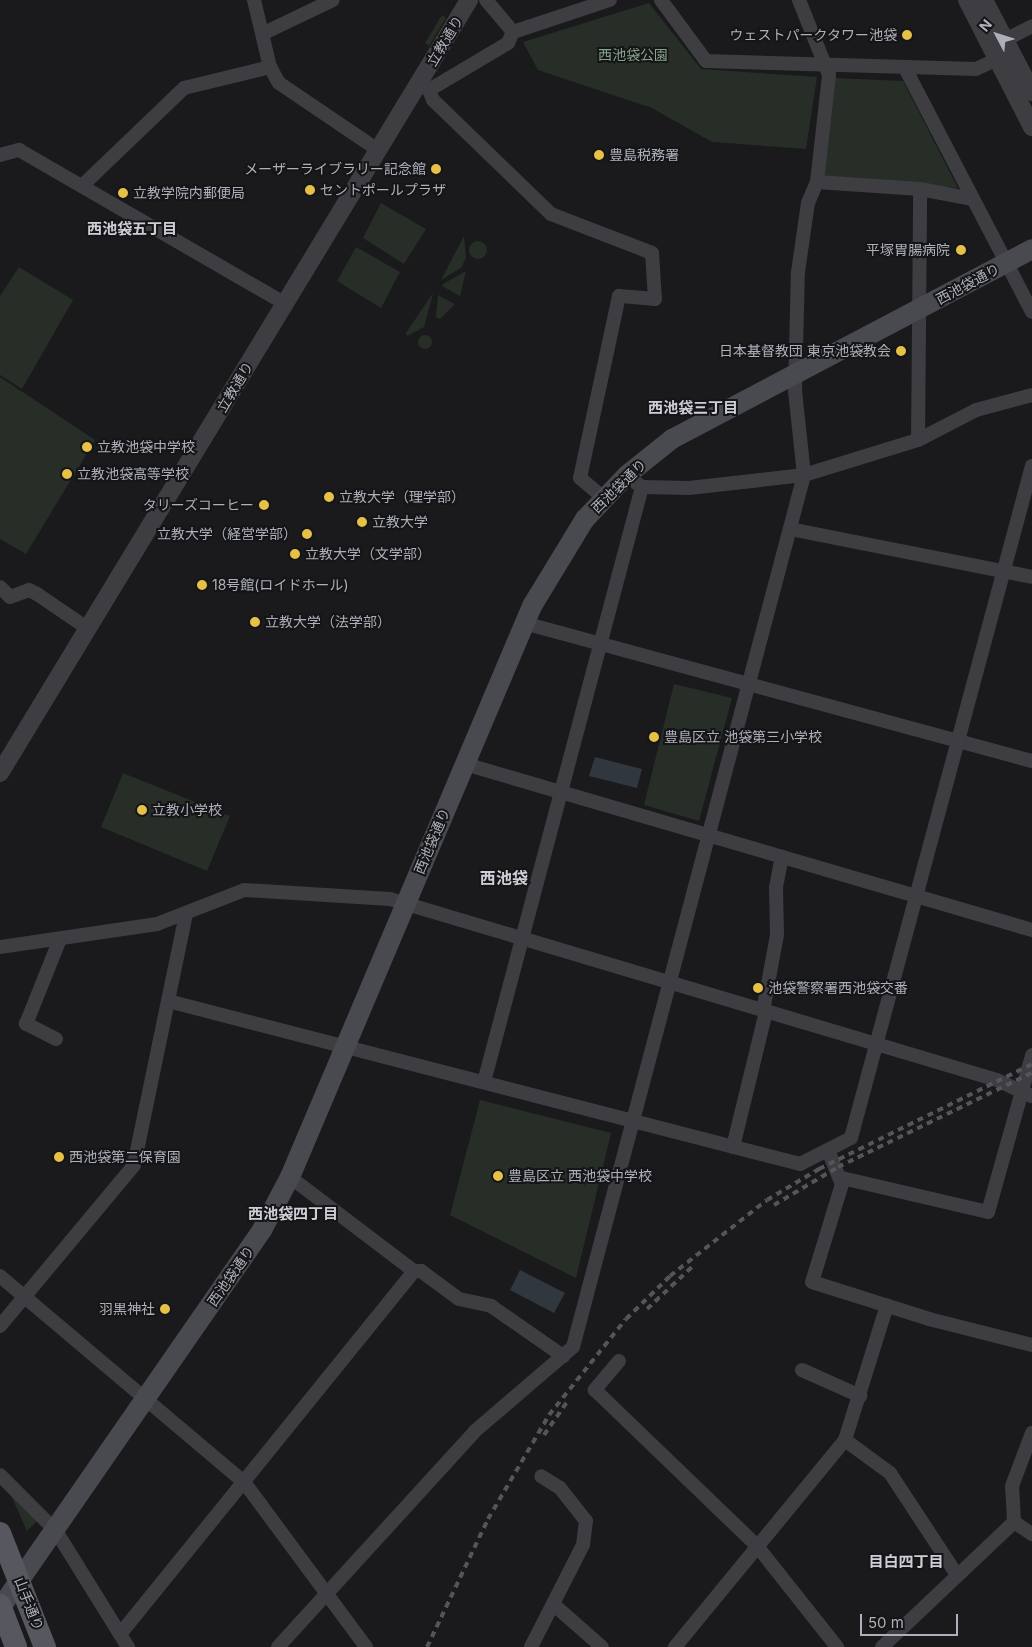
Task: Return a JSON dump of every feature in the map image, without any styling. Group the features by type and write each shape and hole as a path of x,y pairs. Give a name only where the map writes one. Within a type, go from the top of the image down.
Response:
{"main road":[{"name":"西池袋通り","path":"0,1607 56,1531 255,1241 290,1177 524,623 558,558 603,497 672,439 1032,249"},
{"name":"山手通り","path":"0,1533 45,1647"},
{"name":"山手通り","path":"0,1607 16,1647"}],"street":[{"path":"254,0 264,32 270,67 283,86 378,150"},
{"path":"264,32 333,0"},
{"name":"立教通り","path":"0,774 378,150 424,87 469,0"},
{"path":"486,0 513,32"},
{"path":"603,497 580,478 619,296 656,299 652,253 551,214 433,100 424,87 508,42 513,32 610,0"},
{"path":"661,0 706,61 826,67 976,69 998,59 1005,40 1032,26"},
{"path":"967,0 1032,127"},
{"path":"984,0 1032,92"},
{"path":"278,1647 475,1432 573,1347 668,982 804,476 796,373 799,258 808,203 817,182 829,75 801,1"},
{"path":"84,184 184,88 270,67"},
{"path":"905,68 1032,312"},
{"path":"0,154 19,150 84,184 286,304"},
{"path":"817,182 920,189 974,199"},
{"path":"918,440 920,189"},
{"path":"627,475 642,487 689,488 804,476 918,440 976,410 1032,395"},
{"path":"168,1001 800,1164 851,1138 878,1045 1032,466"},
{"path":"484,1082 524,941 642,487"},
{"path":"790,529 1032,578"},
{"path":"0,587 10,597 29,590 87,628"},
{"path":"524,623 1032,761"},
{"path":"465,764 1032,930"},
{"path":"734,1147 765,1012 777,935 776,887 782,857"},
{"path":"0,947 156,924 244,890 406,903 524,941 878,1045 1028,1093"},
{"path":"0,1326 129,1170 186,913"},
{"path":"56,1039 26,1024 60,939"},
{"path":"842,1178 988,1212 1028,1093 1032,1055"},
{"path":"828,1150 842,1178 812,1282 887,1306 1032,1345"},
{"path":"290,1177 414,1270 459,1299 491,1306 563,1356"},
{"path":"121,1633 414,1270"},
{"path":"0,1276 23,1298 244,1482 366,1647"},
{"path":"675,1647 845,1440 887,1306"},
{"path":"619,1361 595,1390 757,1546 837,1647"},
{"path":"802,1370 860,1396"},
{"path":"1014,1522 1012,1486 1032,1433"},
{"path":"845,1440 890,1473 957,1575"},
{"path":"0,1475 56,1531 128,1647"},
{"path":"532,1647 583,1545 586,1521 560,1488 541,1476"},
{"path":"1014,1522 1032,1534"},
{"path":"882,1647 1014,1522"},
{"path":"553,1604 602,1647"}],"green space":[{"name":"西池袋公園","path":"649,3 701,69 817,77 806,149 712,142 652,108 538,70 523,42"},
{"path":"442,15 446,18 429,46 425,43"},
{"path":"835,78 903,81 958,188 826,179 820,175"},
{"path":"381,203 426,229 404,264 363,238"},
{"path":"464,236 466,258 461,268 441,280"},
{"path":"478,241 484,244 487,250 484,256 478,259 472,256 469,250 472,244"},
{"path":"356,247 400,272 381,308 337,281"},
{"path":"19,267 73,300 22,389 0,375 0,296"},
{"path":"466,271 460,296 442,286 443,284"},
{"path":"433,293 424,327 407,336 406,333"},
{"path":"438,295 455,304 440,319 436,317"},
{"path":"422,335 428,335 432,342 428,349 422,349 418,345 418,339"},
{"path":"0,377 95,440 26,554 0,539"},
{"path":"674,684 732,698 699,821 644,805"},
{"path":"123,773 230,816 207,871 101,827"},
{"path":"480,1100 611,1133 576,1278 450,1215"},
{"path":"6,1484 39,1519 27,1531"}],"shaded area":[{"path":"595,757 642,769 637,788 589,776"},
{"path":"520,1270 565,1293 554,1313 510,1290"}],"railway":[{"path":"427,1647 488,1519 549,1415 626,1319 670,1276 767,1200 819,1169 1032,1064"},
{"path":"774,1205 838,1167 1032,1073"},
{"path":"647,1309 694,1265"},
{"path":"544,1435 567,1402"}],"place":[{"name":"ウェストパークタワー池袋","path":"907,35"},
{"name":"豊島税務署","path":"599,155"},
{"name":"メーザーライブラリー記念館","path":"436,169"},
{"name":"セントポールプラザ","path":"310,190"},
{"name":"立教学院内郵便局","path":"123,193"},
{"name":"平塚胃腸病院","path":"961,250"},
{"name":"日本基督教団 東京池袋教会","path":"901,351"},
{"name":"立教池袋中学校","path":"87,447"},
{"name":"立教池袋高等学校","path":"67,474"},
{"name":"立教大学（理学部）","path":"329,497"},
{"name":"タリーズコーヒー","path":"264,505"},
{"name":"立教大学","path":"362,522"},
{"name":"立教大学（経営学部）","path":"307,534"},
{"name":"立教大学（文学部）","path":"295,554"},
{"name":"18号館(ロイドホール)","path":"202,585"},
{"name":"立教大学（法学部）","path":"255,622"},
{"name":"豊島区立 池袋第三小学校","path":"654,737"},
{"name":"立教小学校","path":"142,810"},
{"name":"池袋警察署西池袋交番","path":"758,988"},
{"name":"西池袋第二保育園","path":"59,1157"},
{"name":"豊島区立 西池袋中学校","path":"498,1176"},
{"name":"羽黒神社","path":"165,1309"}],"district":[{"name":"西池袋五丁目","path":"132,229"},
{"name":"西池袋三丁目","path":"693,408"},
{"name":"西池袋","path":"504,878"},
{"name":"西池袋四丁目","path":"293,1214"},
{"name":"目白四丁目","path":"906,1562"}]}
